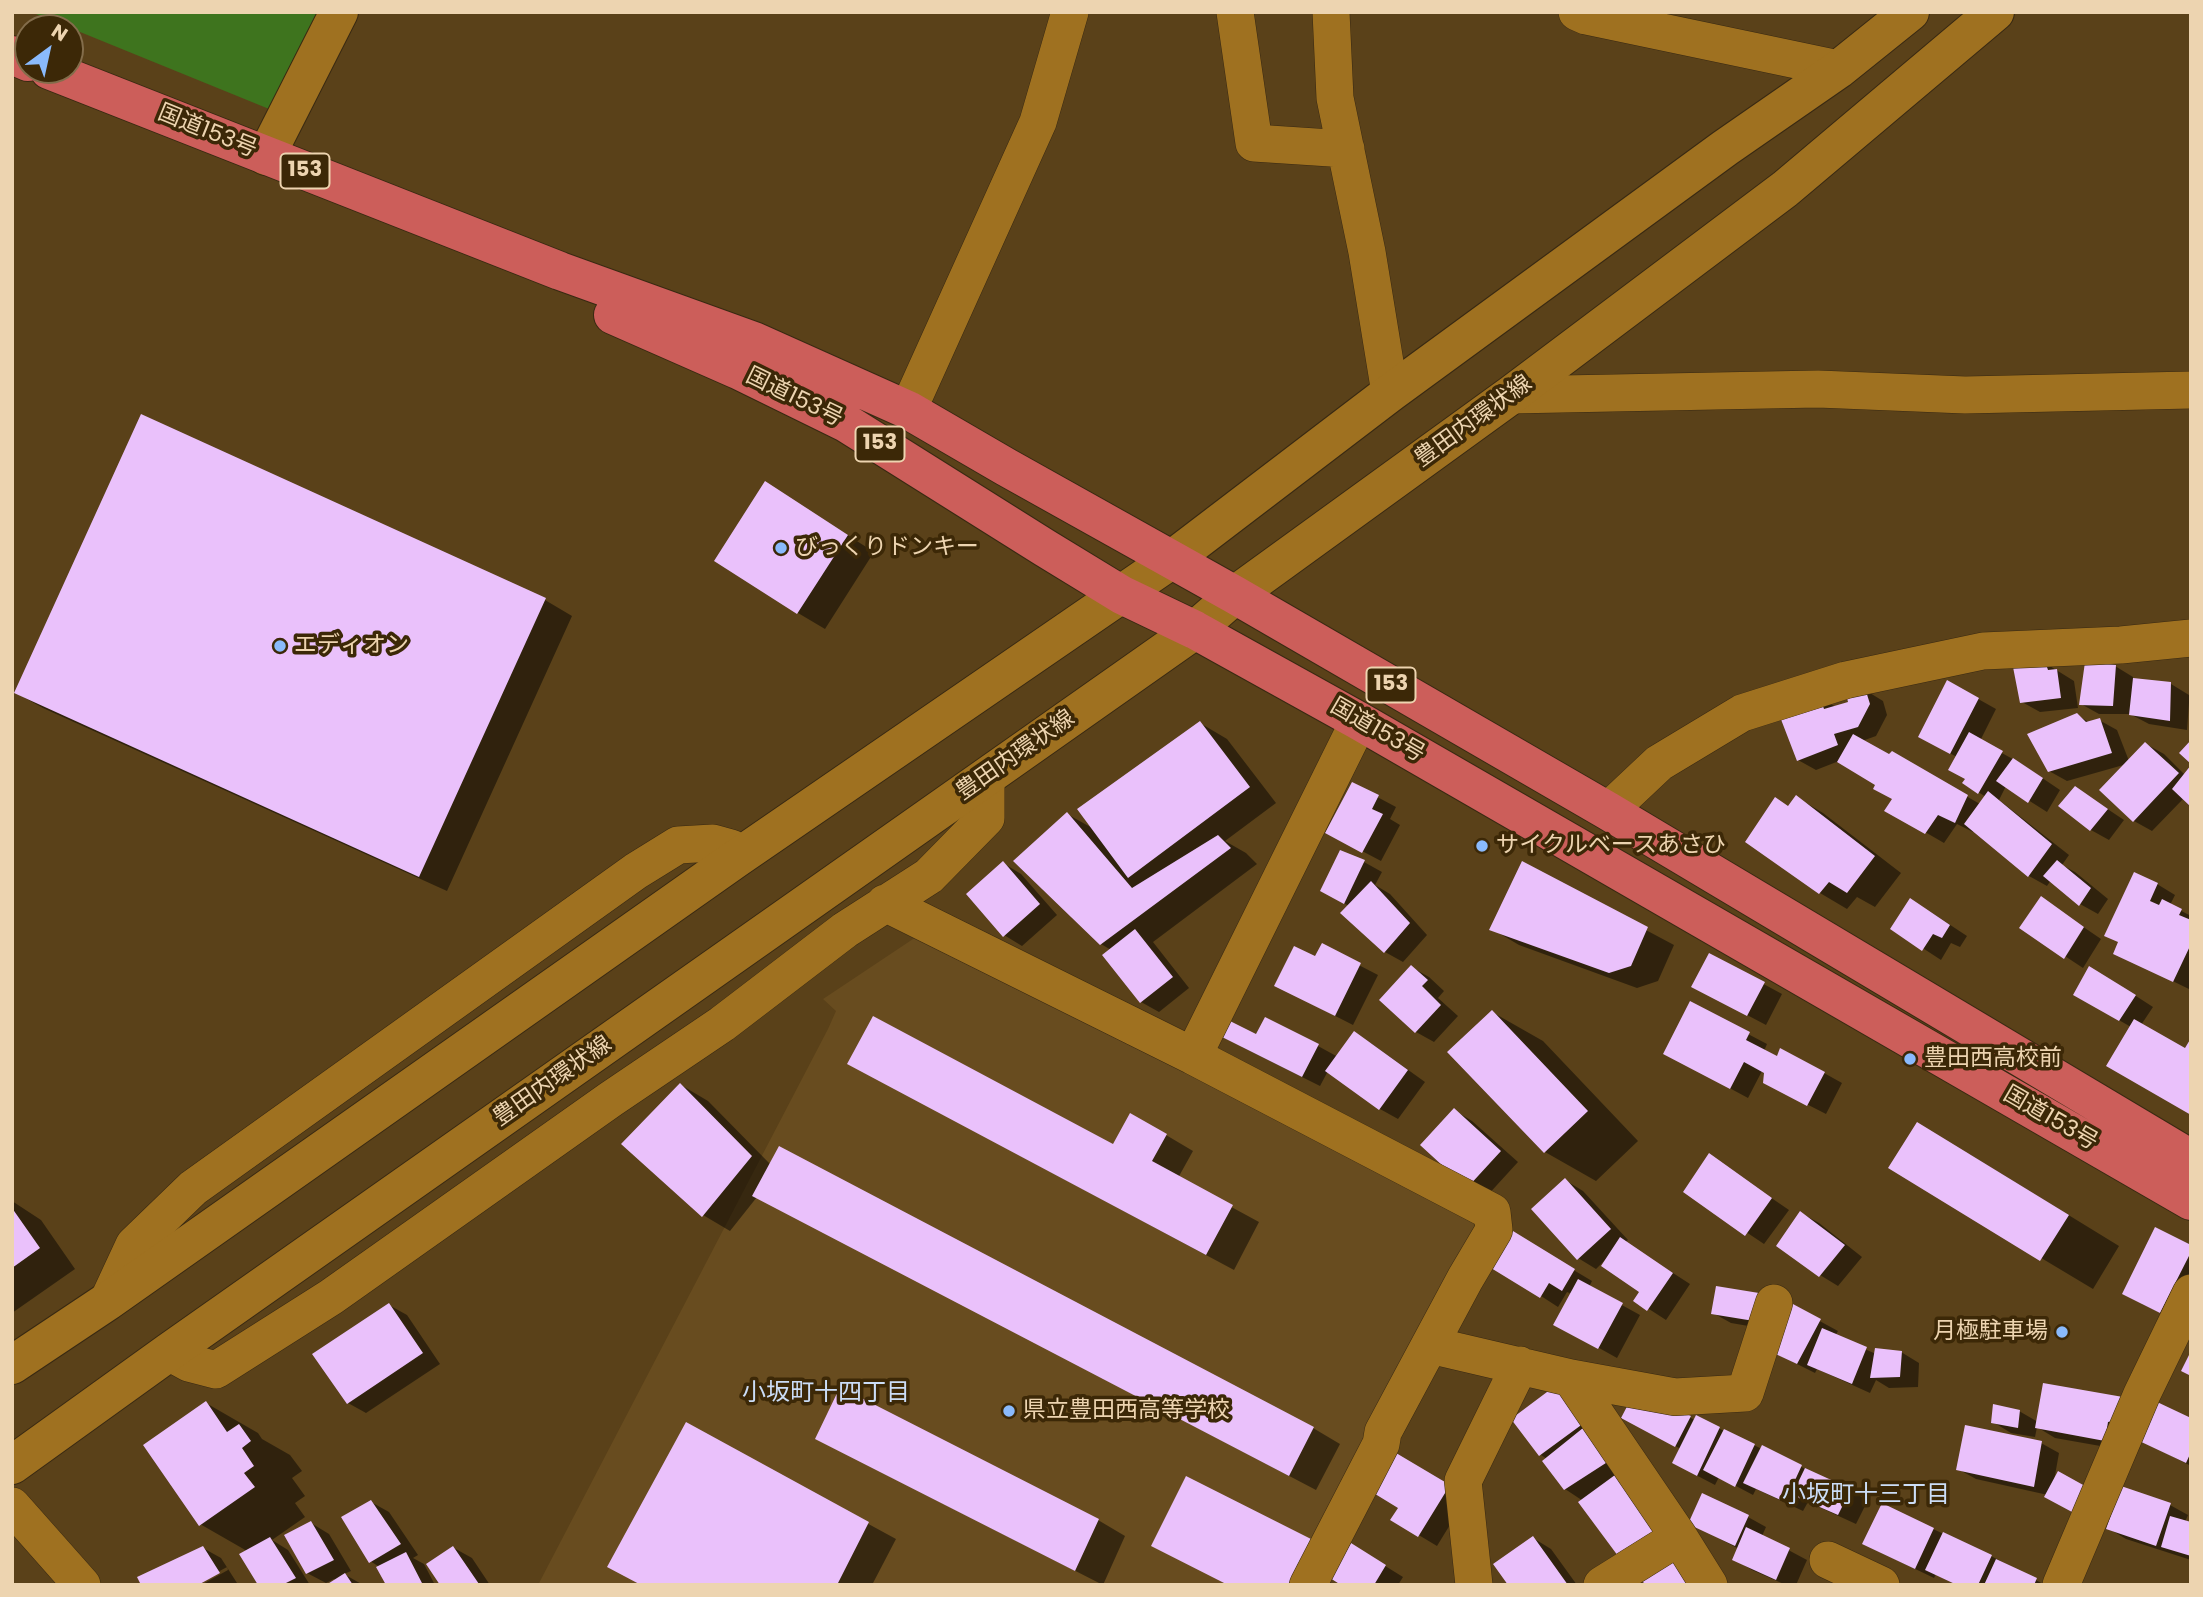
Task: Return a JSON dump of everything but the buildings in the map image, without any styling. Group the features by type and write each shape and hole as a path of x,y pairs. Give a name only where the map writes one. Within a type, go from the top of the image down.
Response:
{"highway":[{"name":"国道153号","path":"84,84 560,271 754,341 908,410 1608,811 2191,1160"},
{"name":"国道153号","path":"560,271 612,314 738,370 846,423 1122,595 1195,630 1359,721 2191,1200"}],"street":[{"path":"266,156 339,12"},
{"path":"908,410 1038,122 1070,12"},
{"path":"1235,12 1254,143 1346,149"},
{"path":"1331,12 1335,98 1367,252 1390,393"},
{"path":"1577,12 1839,69"},
{"path":"12,1365 108,1301 737,858 1122,595 1390,393 1724,148 1839,69 1910,12"},
{"name":"豊田内環状線","path":"12,1465 1195,630 1235,595 1511,395 1785,189 1995,12"},
{"path":"1511,395 1818,389 1965,395 2191,390"},
{"path":"1608,811 1659,763 1742,713 1846,680 1983,651 2121,645 2191,638"},
{"path":"1193,1056 1359,721"},
{"path":"169,1352 189,1363 216,1370 331,1297 722,1024 845,930 929,876 986,818 986,777"},
{"path":"108,1301 134,1245 193,1188 461,995 678,845 713,844 731,848 737,858"},
{"path":"885,903 1193,1056 1492,1212 1494,1230 1383,1432 1381,1444 1308,1585"},
{"path":"2061,1585 2142,1394 2191,1293"},
{"path":"1430,1345 1571,1378 1675,1397 1745,1393 1774,1303"},
{"path":"1474,1585 1463,1481 1520,1365"},
{"path":"1571,1378 1679,1536 1709,1585"},
{"path":"12,1506 82,1585"},
{"path":"1602,1585 1679,1536"},
{"path":"1828,1560 1881,1585"}],"shaded area":[{"name":"県立豊田西高等学校","path":"919,935 1472,1219 1478,1238 1301,1585 538,1585 828,1029 836,1011 823,999"}],"green space":[{"path":"31,12 322,12 274,111 84,34 84,14"}],"place":[{"name":"びっくりドンキー","path":"781,548"},
{"name":"エディオン","path":"280,646"},
{"name":"サイクルベースあさひ","path":"1482,846"},
{"name":"豊田西高校前","path":"1910,1059"},
{"name":"月極駐車場","path":"2062,1332"},
{"name":"県立豊田西高等学校","path":"1009,1411"}],"district":[{"name":"小坂町十四丁目","path":"826,1394"},
{"name":"小坂町十三丁目","path":"1866,1496"}]}
